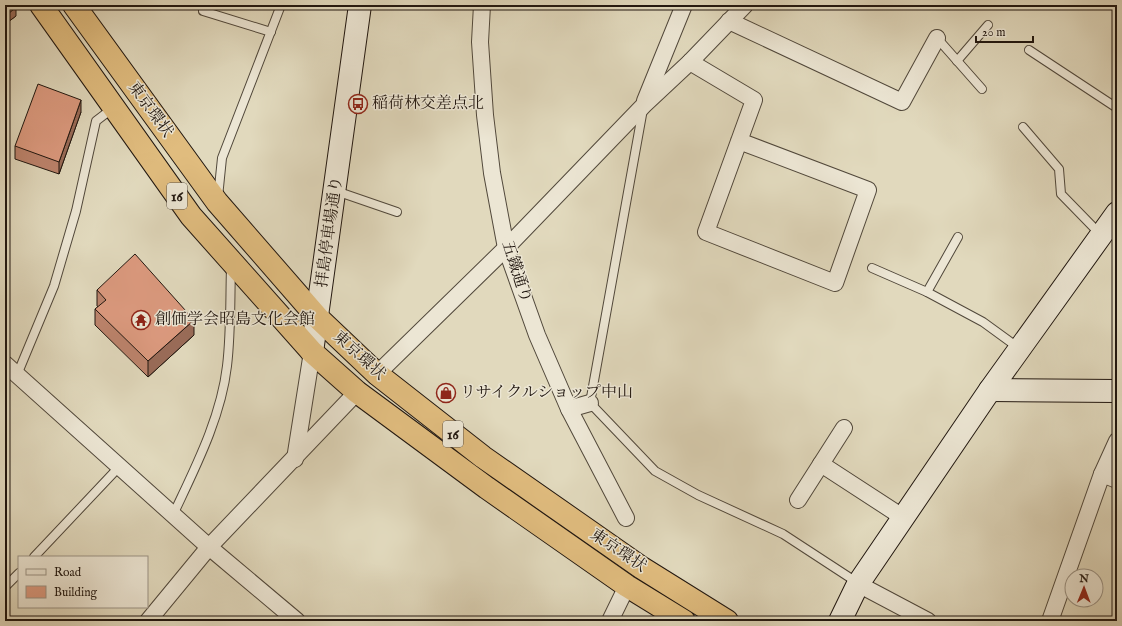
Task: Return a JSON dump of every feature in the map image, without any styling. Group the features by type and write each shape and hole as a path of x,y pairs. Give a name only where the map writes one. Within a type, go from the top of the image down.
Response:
{"highway":[{"name":"東京環状","path":"41,5 191,216 312,352 357,392 487,488 627,586 684,621"},
{"name":"東京環状","path":"74,5 217,202 318,318 377,374 483,457 642,568 727,621"}],"street":[{"name":"拝島停車場通り","path":"295,459 318,318 360,5"},
{"name":"五鐵通り","path":"482,5 480,42 485,115 492,173 506,248 537,335 569,409 626,518"},
{"path":"644,105 684,5"},
{"path":"377,374 506,248 644,105 690,62 744,5"},
{"path":"729,21 902,102 937,38"},
{"path":"690,62 754,100 739,141 706,232 835,283 868,190 739,141"},
{"path":"840,621 858,584 990,390 1102,236 1117,213"},
{"path":"11,370 209,547 297,621"},
{"path":"990,390 1117,390"},
{"path":"148,621 209,547 295,459 357,392"},
{"path":"569,409 590,404"},
{"path":"798,500 844,428"},
{"path":"1050,621 1102,474 1117,441"},
{"path":"821,464 904,518"},
{"path":"1102,474 1117,480"},
{"path":"858,584 928,621"},
{"path":"610,621 627,586"}],"lane":[{"path":"204,5 203,11 271,32"},
{"path":"217,202 222,158 281,5"},
{"path":"957,61 988,25"},
{"path":"937,38 982,89"},
{"path":"1029,50 1117,108"},
{"path":"644,105 590,404 655,471 698,495 783,534 858,584"},
{"path":"11,370 54,286 76,211 96,121 113,108"},
{"path":"1022,127 1059,169 1062,194 1102,236"},
{"path":"335,191 397,212"},
{"path":"927,292 958,237"},
{"path":"173,515 216,418 227,366 231,261"},
{"path":"872,268 927,292 983,322 1020,349"},
{"path":"35,556 119,467"},
{"path":"5,588 18,574"}],"building":[{"path":"5,5 15,5 16,7 8,14 5,13"},
{"path":"38,84 81,100 59,162 15,146"},
{"name":"創価学会昭島文化会館","path":"135,254 194,320 148,361 95,309 106,300 97,290"}],"place":[{"name":"稲荷林交差点北","path":"358,104"},
{"name":"創価学会昭島文化会館","path":"141,320"},
{"name":"リサイクルショップ中山","path":"446,393"}]}
